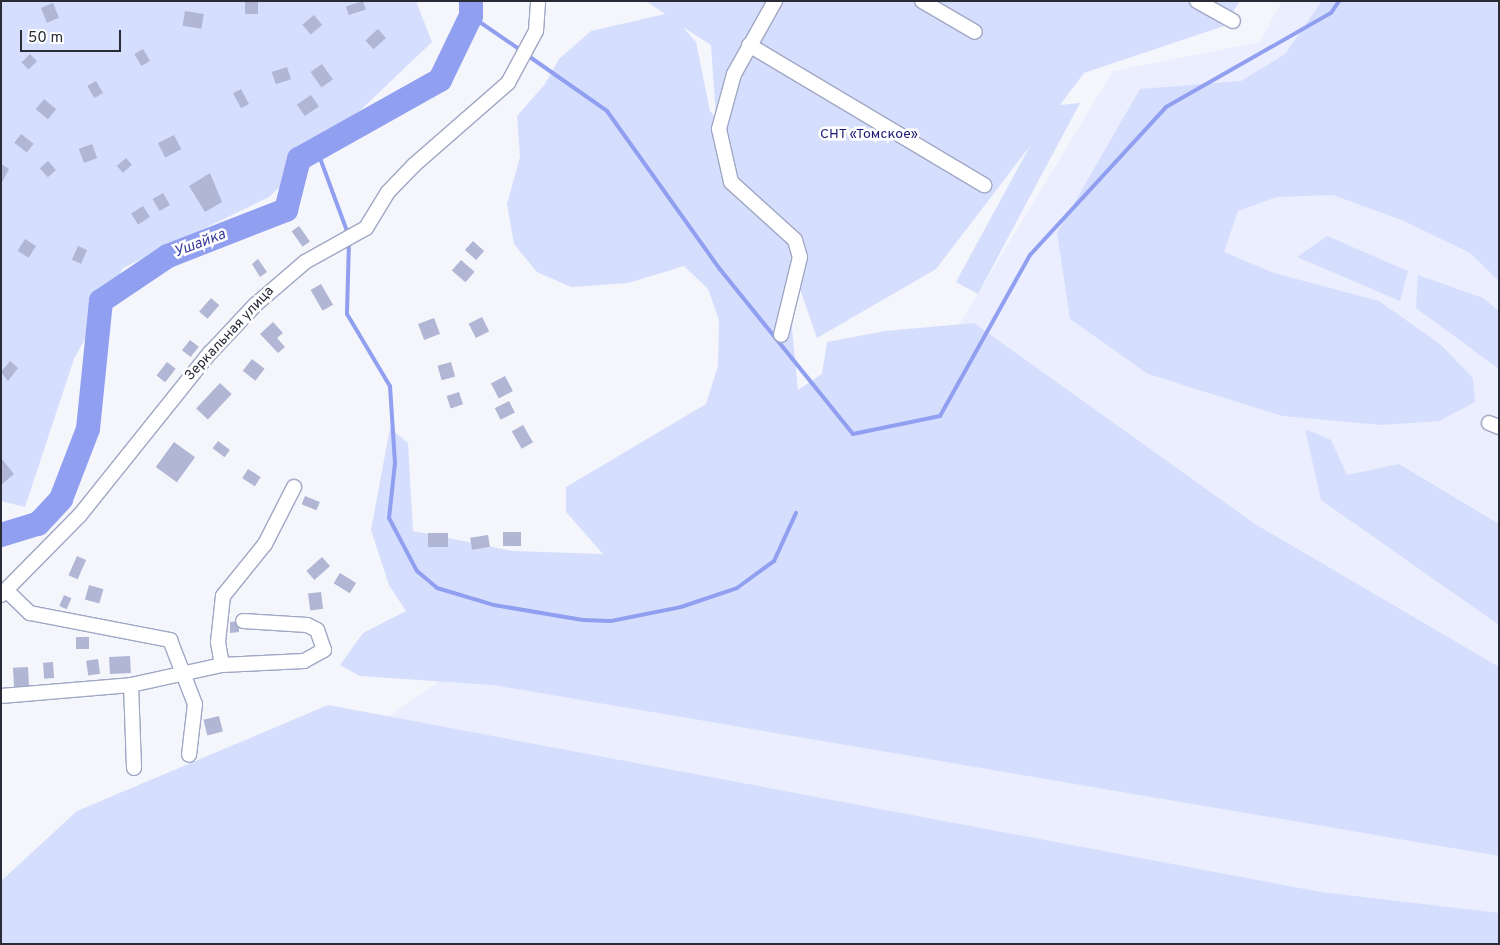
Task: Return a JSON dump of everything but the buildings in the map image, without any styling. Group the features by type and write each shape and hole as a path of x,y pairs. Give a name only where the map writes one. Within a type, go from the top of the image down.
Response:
{"street":[{"name":"Зеркальная улица","path":"4,593 80,515 210,353 255,305 305,262 366,228 388,192 414,165 508,83 536,31 538,1"},
{"path":"775,1 748,45 724,101 719,129 721,153 731,182 795,240 800,257 781,334"},
{"path":"922,1 975,32"},
{"path":"1197,1 1233,21"},
{"path":"748,45 984,185"},
{"path":"222,665 218,642 223,596 265,544 294,486"},
{"path":"4,593 30,613 170,640 185,673 195,704 189,755"},
{"path":"1,696 131,685 222,665 304,661 324,650 316,630 307,625 243,621"},
{"path":"131,685 134,768"}],"shaded area":[{"path":"1282,1 1499,1 1499,944 56,944 959,325 1113,71 1260,42"}],"green space":[{"path":"1,1 416,1 432,42 269,197 123,268 74,359 25,507 1,501"},
{"name":"СНТ «Томское»","path":"646,1 1240,1 1224,26 1084,73 1060,105 1080,103 978,294 956,282 1030,146 936,269 817,338 793,269 789,297 798,390 822,374 827,342 885,331 974,323 1255,524 1499,667 1499,856 493,685 360,676 340,665 363,633 406,611 389,585 371,530 390,428 408,443 413,531 513,551 603,554 566,512 566,487 706,404 718,366 719,320 708,289 684,266 628,283 571,287 537,272 514,244 507,204 520,157 517,116 545,84 559,59 591,31 665,14","holes":["683,27 711,45 716,118 710,111 696,42"]},
{"path":"1322,1 1499,1 1499,281 1470,253 1404,221 1333,195 1277,197 1238,211 1224,252 1274,273 1379,301 1441,345 1473,378 1475,402 1439,421 1382,425 1282,416 1148,374 1070,319 1057,233 1140,89 1241,81 1285,54"},
{"path":"1327,236 1408,271 1400,301 1297,257"},
{"path":"1418,275 1483,298 1499,311 1499,369 1416,308"},
{"path":"1305,429 1331,440 1347,475 1399,464 1499,524 1499,625 1321,500"},
{"path":"328,705 1321,892 1499,913 1499,944 1,944 1,881 77,811"}],"waterway":[{"name":"Ушайка","path":"1,535 38,524 61,499 88,429 101,301 168,256 286,210 299,159 440,80 471,16 471,1"},
{"path":"527,55 607,111 719,268 853,434 940,416 1030,255 1166,107 1331,13 1339,1"},
{"path":"471,16 522,51"},
{"path":"317,150 348,234"},
{"path":"349,241 347,314 390,386 395,463 389,518 417,571 437,588 494,605 583,620 611,621 681,607 737,588 774,561 796,513"}]}
